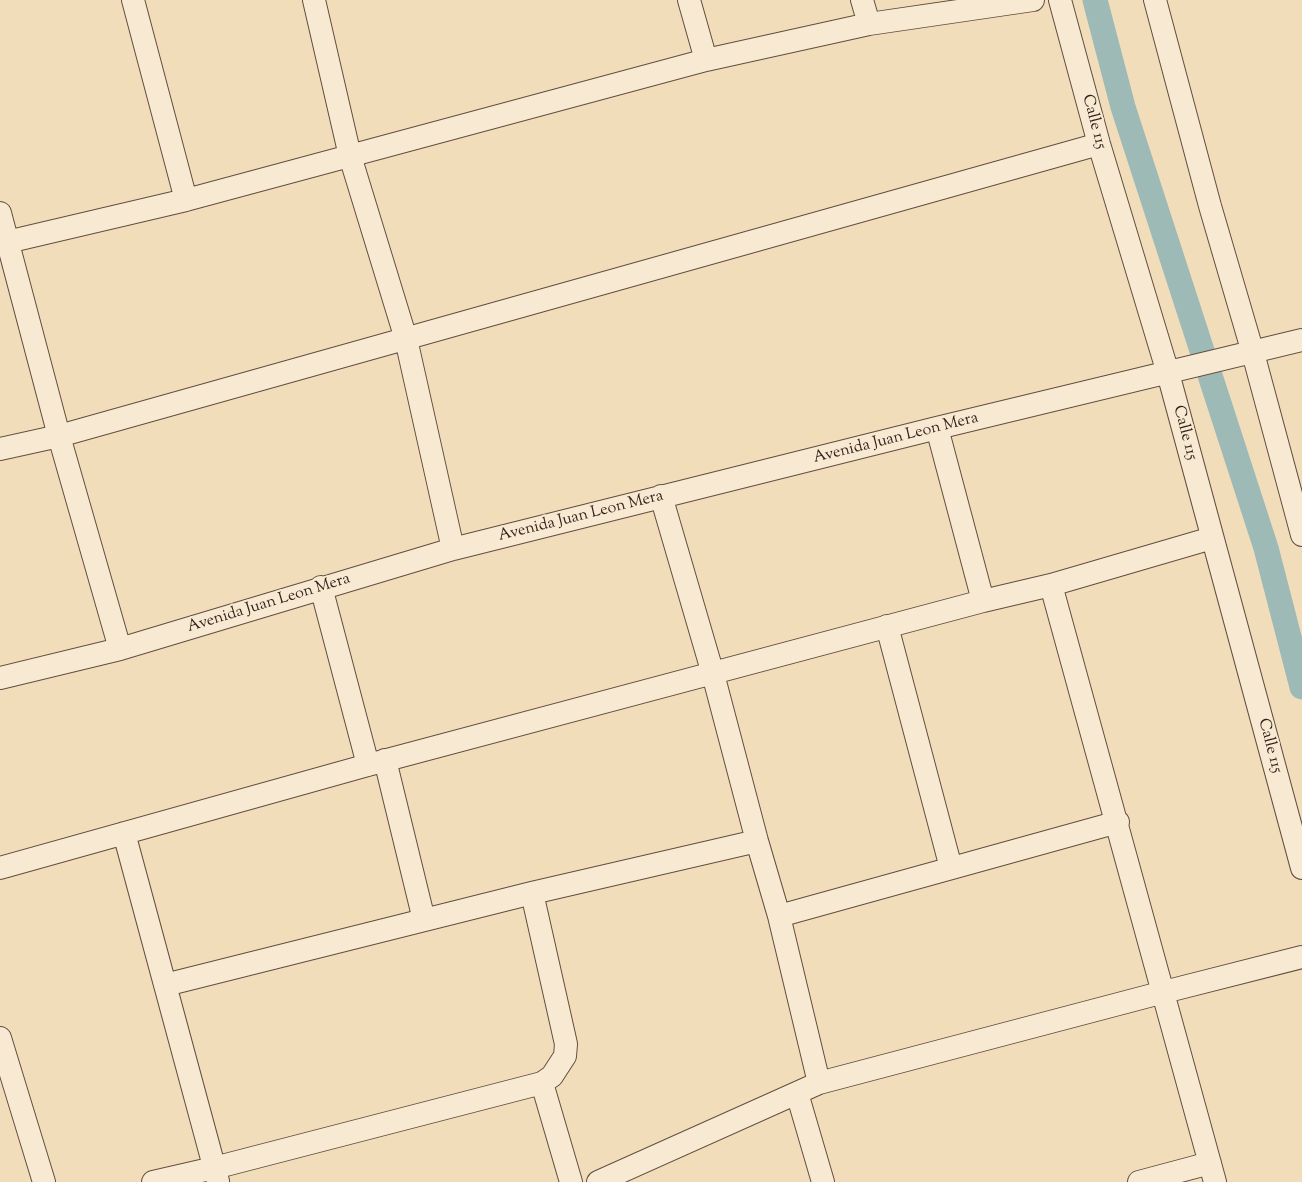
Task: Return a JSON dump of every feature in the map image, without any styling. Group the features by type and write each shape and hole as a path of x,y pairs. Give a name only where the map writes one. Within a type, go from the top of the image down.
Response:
{"street":[{"path":"133,0 186,200"},
{"path":"314,0 350,156 406,339 453,549"},
{"path":"688,0 706,60"},
{"path":"862,0 869,24"},
{"path":"7,242 186,200 706,60 869,24 1033,0"},
{"name":"Calle 115","path":"1060,0 1099,144 1168,374 1302,868"},
{"path":"1155,0 1210,206 1245,355 1302,535"},
{"path":"0,449 59,436 1099,144"},
{"path":"0,213 59,436 120,649"},
{"name":"Avenida Juan Leon Mera","path":"0,678 120,649 321,587 453,549 937,428 1168,374 1302,340"},
{"path":"937,428 983,601"},
{"path":"661,496 713,674 757,840 779,916 819,1083"},
{"path":"0,868 376,763 713,674 887,626 1051,585 1212,538"},
{"path":"1051,585 1118,822 1212,1172 1140,1182"},
{"path":"321,587 424,920"},
{"path":"887,626 952,868"},
{"path":"779,916 1118,822"},
{"path":"124,833 217,1175"},
{"path":"165,985 532,893 757,840"},
{"path":"153,1182 217,1175 542,1083 552,1076 565,1056 566,1044 532,893"},
{"path":"598,1182 819,1083 1302,957"},
{"path":"0,1038 44,1182"},
{"path":"542,1083 571,1182"},
{"path":"797,1093 823,1182"}],"waterway":[{"path":"1095,0 1123,107 1266,548 1302,687"}]}
